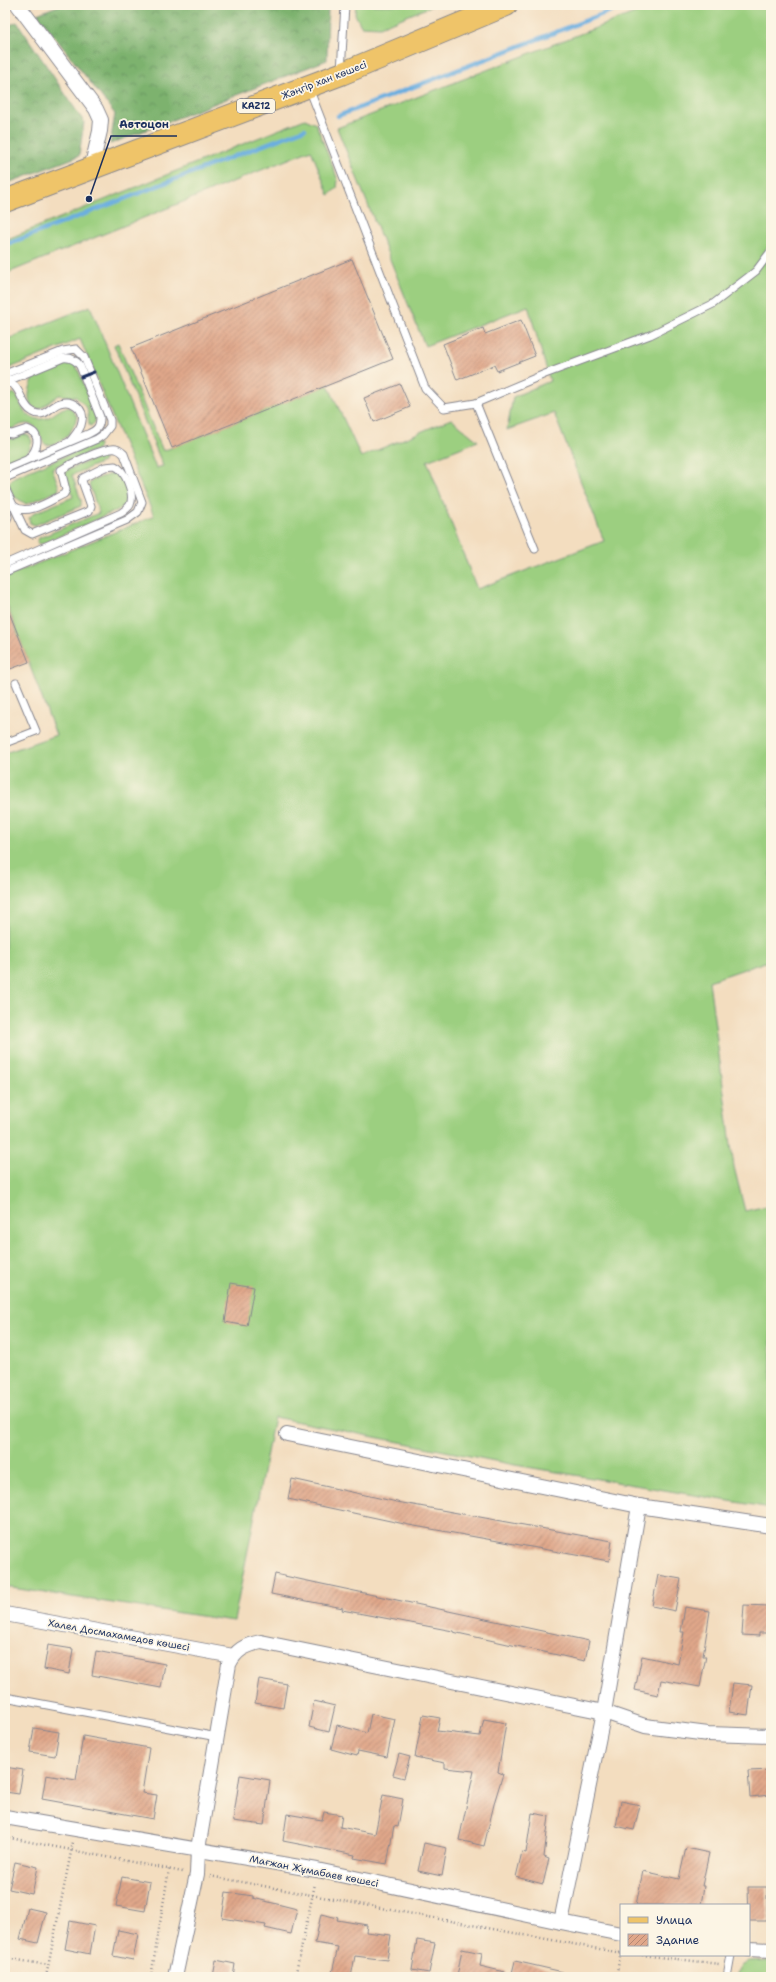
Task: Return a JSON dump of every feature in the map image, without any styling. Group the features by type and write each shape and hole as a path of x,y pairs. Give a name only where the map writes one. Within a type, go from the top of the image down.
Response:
{"main road":[{"name":"Жәңгір хан көшесі","path":"5,201 341,74 506,5"}],"street":[{"path":"18,5 96,109 101,120 100,131 91,168"},
{"path":"287,1434 640,1506 771,1526"},
{"path":"560,1922 604,1712 640,1506"},
{"name":"Халел Досмахамедов көшесі","path":"5,1614 233,1656"},
{"path":"175,1977 197,1874 198,1849 229,1664 233,1656 248,1644 261,1642 604,1712 645,1726 708,1734 771,1736"},
{"name":"Мағжан Жұмабаев көшесі","path":"5,1817 317,1870 620,1934"},
{"path":"750,1950 771,1950"}],"lane":[{"path":"341,74 345,5"},
{"path":"308,86 425,388 444,408 476,403 545,374 650,335 714,304 756,271 771,251"},
{"path":"5,374 63,351 76,349 84,357 110,420 110,426 104,435 96,439 5,478"},
{"path":"5,383 63,358 71,358 77,361 100,416 100,423 98,428 94,431 5,469"},
{"path":"5,383 15,385 23,403 36,414 46,413 60,403 71,403 77,406 82,412 82,422 77,433 66,443"},
{"path":"476,403 535,549"},
{"path":"5,433 12,434 27,429 36,436 36,449 25,461"},
{"path":"5,572 127,520 138,512 142,502 124,454 121,451 112,449 60,470 66,490 64,494 28,510 20,510 14,505"},
{"path":"5,488 25,530 35,534 89,511 91,506 82,481 83,478 110,466 115,466 122,471 132,494 130,505 121,513 5,564"},
{"path":"5,505 5,514"},
{"path":"5,505 8,517 5,523"},
{"path":"5,743 36,731 16,683"},
{"path":"5,1697 217,1737"},
{"path":"727,1977 731,1956"}],"path":[{"path":"46,1977 75,1829"},
{"path":"5,1837 313,1897 620,1952"},
{"path":"151,1977 169,1869"},
{"path":"295,1977 313,1897 317,1870"},
{"path":"616,1977 620,1956"},
{"path":"651,1956 729,1965"},
{"path":"5,1958 48,1965"}],"green space":[{"path":"60,5 328,5 327,60 110,144 115,114 37,14"},
{"path":"356,5 434,5 380,27 361,26 355,14"},
{"path":"655,5 771,5 771,960 709,981 734,1167 745,1211 771,1205 771,1508 515,1465 274,1417 234,1621 5,1587 5,753 56,735 5,600 5,577 154,516 80,339 5,370 5,340 90,306 156,468 163,466 114,345 118,343 163,451 328,385 361,457 451,419 478,441 427,461 477,589 604,541 554,413 507,430 513,397 550,381 528,306 425,346 337,128"},
{"path":"17,22 84,122 79,156 5,184 5,27"},
{"path":"305,119 316,124 338,180 337,188 329,195 311,150 5,274 5,240"},
{"path":"71,363 76,366 79,372 96,417 95,422 91,426 89,425 87,408 76,397 59,395 40,409 35,408 29,401 31,384 36,375 63,364"},
{"path":"13,393 18,397 23,409 29,416 34,418 46,418 62,409 71,408 77,417 70,433 58,442 46,445 36,428 29,424 24,424 9,429 6,428 6,404"},
{"path":"24,434 29,436 32,441 28,451 23,457 5,464 5,438 14,439"},
{"path":"97,443 99,444 98,449 52,468 59,487 58,491 26,504 12,495 9,483 14,477"},
{"path":"102,456 104,459 103,462 72,475 81,500 81,506 35,525 30,523 29,518 34,513 73,497 65,474 67,470"},
{"path":"114,473 120,477 126,490 128,499 124,506 42,544 37,543 39,538 99,513 89,484 93,480"},
{"path":"771,1960 771,1977 736,1977 741,1966 748,1961"}],"building":[{"path":"352,259 393,359 172,448 131,348"},
{"path":"521,320 535,356 497,371 494,365 457,380 443,344 483,328 485,334"},
{"path":"400,384 410,407 374,422 364,398"},
{"path":"5,602 29,662 5,671"},
{"path":"231,1283 254,1287 247,1326 225,1322"},
{"path":"292,1479 397,1502 612,1541 609,1561 409,1525 288,1499"},
{"path":"275,1574 589,1641 585,1661 453,1631 342,1610 343,1608 271,1594"},
{"path":"658,1575 681,1579 675,1611 652,1606"},
{"path":"744,1605 768,1606 767,1633 759,1633 759,1636 742,1635"},
{"path":"685,1607 710,1611 703,1656 706,1656 700,1687 661,1680 658,1695 635,1690 642,1656 678,1664 684,1632 681,1632"},
{"path":"48,1645 73,1649 69,1674 44,1669"},
{"path":"96,1651 165,1664 161,1688 92,1675"},
{"path":"259,1679 287,1684 283,1708 255,1703"},
{"path":"733,1683 752,1685 748,1715 729,1712"},
{"path":"314,1701 335,1706 329,1732 309,1727"},
{"path":"371,1714 395,1719 387,1757 358,1751 357,1756 331,1749 337,1725 367,1733"},
{"path":"423,1715 440,1718 437,1731 480,1736 484,1719 506,1723 498,1772 503,1774 484,1846 459,1840 474,1771 445,1768 445,1763 415,1757"},
{"path":"34,1728 59,1732 55,1756 30,1752"},
{"path":"83,1736 149,1748 142,1793 157,1795 153,1819 42,1799 46,1775 76,1780"},
{"path":"399,1754 410,1757 404,1778 393,1775"},
{"path":"5,1767 23,1770 19,1794 5,1792"},
{"path":"771,1770 771,1795 750,1797 748,1771"},
{"path":"240,1775 270,1780 264,1825 233,1821"},
{"path":"383,1795 403,1799 398,1827 394,1826 387,1864 354,1858 355,1855 283,1841 287,1814 322,1820 324,1812 342,1815 340,1827 375,1834"},
{"path":"621,1801 640,1805 634,1830 616,1826"},
{"path":"532,1813 549,1816 544,1857 549,1859 543,1884 516,1877 522,1852 526,1853"},
{"path":"424,1843 447,1848 442,1876 418,1871"},
{"path":"686,1848 709,1853 702,1886 704,1886 701,1904 636,1904 643,1871 679,1879"},
{"path":"15,1862 38,1867 32,1894 9,1889"},
{"path":"122,1877 150,1882 145,1911 116,1906"},
{"path":"748,1887 767,1887 767,1921 750,1921 750,1904 748,1904"},
{"path":"226,1892 253,1896 253,1898 297,1909 291,1934 265,1928 266,1925 222,1918"},
{"path":"28,1908 46,1912 38,1943 20,1939"},
{"path":"321,1914 338,1918 337,1920 367,1925 366,1932 391,1935 387,1960 355,1956 351,1977 331,1977 338,1947 315,1943"},
{"path":"70,1921 95,1926 90,1954 65,1949"},
{"path":"118,1930 138,1934 133,1960 113,1956"},
{"path":"417,1940 435,1943 429,1973 412,1970"},
{"path":"462,1949 482,1953 480,1966 505,1972 505,1977 457,1977"},
{"path":"216,1960 235,1964 233,1977 213,1977"},
{"path":"515,1961 563,1972 563,1977 511,1977"}],"waterway":[{"path":"338,116 626,5"},
{"path":"5,245 305,129"}],"railway":[{"path":"81,377 94,372"}],"place":[{"name":"Автоцон","path":"89,199"}]}
